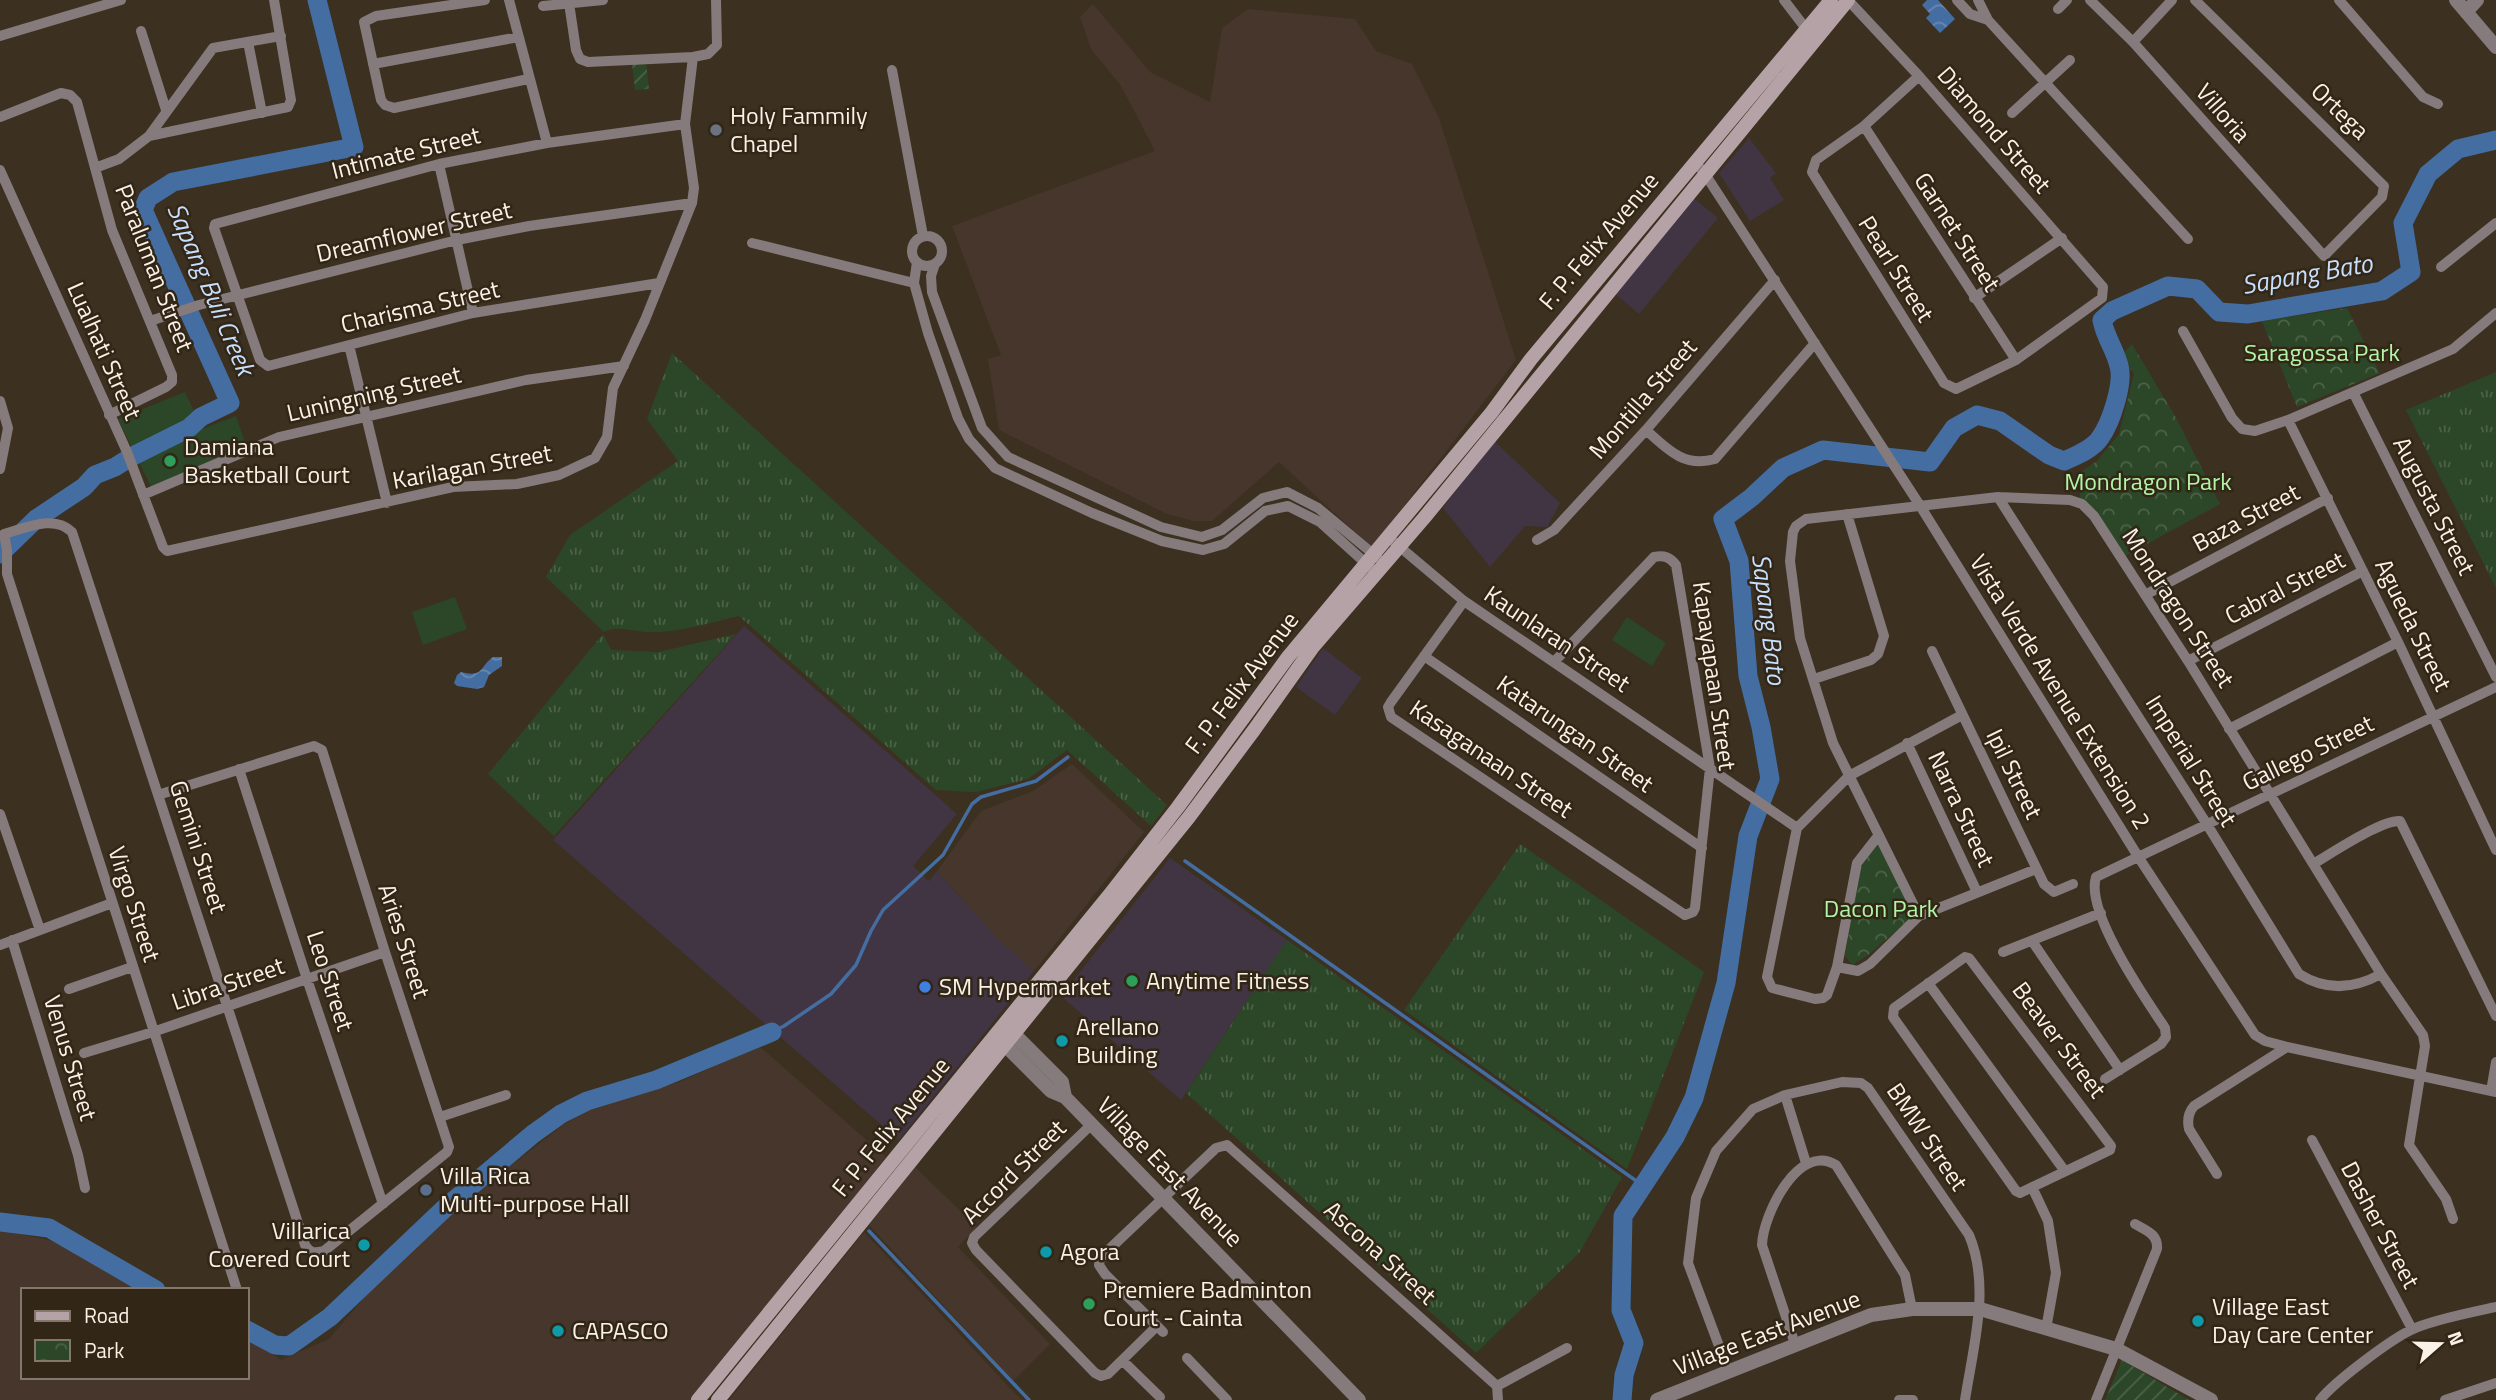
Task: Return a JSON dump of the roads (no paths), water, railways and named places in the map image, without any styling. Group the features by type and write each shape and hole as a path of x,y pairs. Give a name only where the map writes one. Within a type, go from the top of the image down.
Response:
{"main road":[{"name":"F. P. Felix Avenue","path":"1812,35 1831,0"},
{"name":"F. P. Felix Avenue","path":"698,1400 1219,778 1313,647 1400,546 1705,174 1759,98 1812,35 1848,0"},
{"name":"F. P. Felix Avenue","path":"718,1400 1004,1034 1178,807 1288,657 1695,162 1759,98"}],"street":[{"path":"0,36 90,5 121,0"},
{"path":"149,136 288,107 291,100 274,0"},
{"path":"485,0 376,16 365,22 364,28 381,100 385,105 394,108 528,79"},
{"path":"509,0 547,143"},
{"path":"543,6 603,0"},
{"path":"569,3 576,50 580,59 588,62 708,54 717,45 716,0"},
{"path":"1784,0 1812,35"},
{"name":"Diamond Street","path":"1848,0 2101,282 2104,291 2102,298 2016,360"},
{"path":"1957,0 1970,14 1988,20"},
{"path":"1978,0 1988,20 2188,239"},
{"path":"2058,9 2067,0"},
{"name":"Villoria","path":"2090,0 2133,42 2322,256"},
{"path":"2133,42 2172,0"},
{"name":"Ortega","path":"2195,0 2384,187 2382,197 2322,256"},
{"path":"2339,0 2423,97 2438,104"},
{"path":"2456,0 2496,47"},
{"path":"2466,12 2477,0"},
{"path":"141,31 166,110"},
{"path":"96,168 119,159 149,136 214,48 281,36"},
{"path":"373,64 519,37"},
{"path":"248,42 262,113"},
{"path":"624,366 692,203 694,188 685,124 693,57"},
{"path":"2012,113 2070,60"},
{"path":"892,71 923,236"},
{"path":"1864,126 1919,76"},
{"name":"Paraluman Street","path":"0,117 61,93 70,95 77,102 112,230 172,375 172,382 109,415"},
{"name":"Intimate Street","path":"238,296 214,233 215,224 439,164 547,143 685,124"},
{"name":"Pearl Street","path":"1864,126 1816,160 1813,176 1944,383 1951,389 1959,388 2016,360"},
{"name":"Garnet Street","path":"1864,126 2016,360"},
{"name":"Vista Verde Avenue Extension 2","path":"1695,162 1775,279 1919,504 2139,858 2255,1035 2265,1041 2287,1047 2493,1091"},
{"path":"439,164 473,313"},
{"name":"Lualhati Street","path":"0,170 127,452 163,547 167,551"},
{"name":"Dreamflower Street","path":"150,321 199,305 457,240 529,226 692,203"},
{"path":"2441,267 2496,223"},
{"path":"935,264 926,266 917,262 912,254 913,245 923,236 933,237 940,243 942,252 931,276 932,292 982,428 1008,457 1161,527 1202,537 1222,530 1263,498 1287,492 1318,508 1369,558"},
{"path":"1974,298 2062,238"},
{"path":"752,243 914,283"},
{"path":"917,262 914,283 928,333 958,418 969,439 995,468 1092,513 1162,541 1203,550 1224,544 1265,511 1288,506 1320,522 1381,568"},
{"name":"Montilla Street","path":"1537,540 1554,530 1646,430 1775,279"},
{"name":"Charisma Street","path":"238,296 260,360 268,366 473,313 659,283"},
{"path":"2183,331 2232,418 2242,429 2255,431 2288,420 2453,349 2496,313"},
{"path":"1646,430 1678,458 1694,462 1715,458 1815,343"},
{"path":"349,345 387,503"},
{"name":"Luningning Street","path":"143,495 279,438 526,380 624,366"},
{"name":"Karilagan Street","path":"167,551 453,487 517,484 559,475 595,458 607,437 613,388 624,366"},
{"name":"Augusta Street","path":"2353,392 2496,677"},
{"path":"0,401 8,428 0,468"},
{"name":"Agueda Street","path":"2288,420 2434,715 2496,850"},
{"path":"969,439 982,428"},
{"name":"Mondragon Street","path":"1919,916 1833,743 1800,638 1790,561 1793,532 1796,526 1806,519 1919,504 1998,497 2070,500 2082,504 2094,516 2188,661 2381,974 2423,1035 2425,1046 2409,1145 2446,1199 2453,1219"},
{"name":"Imperial Street","path":"1998,497 2299,974 2313,983 2337,986 2363,984 2381,974"},
{"name":"Baza Street","path":"2145,595 2328,498"},
{"path":"1092,513 1100,499"},
{"path":"1814,680 1871,660 1878,654 1884,636 1847,514"},
{"name":"Gemini Street","path":"5,540 23,528 57,522 65,524 72,532 305,1245 314,1253 324,1251 383,1204"},
{"name":"Kaunlaran Street","path":"1388,537 1464,601 1797,828"},
{"name":"Virgo Street","path":"5,540 7,574 236,1288"},
{"name":"Kapayapaan Street","path":"1554,662 1654,557 1661,555 1672,559 1676,565 1710,768 1695,908 1693,912 1685,915"},
{"name":"Cabral Street","path":"2188,661 2364,571"},
{"path":"0,586 7,574"},
{"name":"Kasaganaan Street","path":"1464,601 1391,702 1388,707 1391,717 1685,915"},
{"path":"2230,729 2398,642"},
{"name":"Ipil Street","path":"1932,651 2036,869 2050,891 2054,892 2073,884"},
{"name":"Katarungan Street","path":"1424,656 1702,848"},
{"name":"Gallego Street","path":"2105,1079 2165,1041 2166,1032 2119,956 2101,913 2096,877 2496,687"},
{"path":"1878,836 1857,863 1838,967 1827,995 1815,999 1772,988 1767,977 1797,828 1849,776 1962,715"},
{"name":"Narra Street","path":"1907,743 1977,892"},
{"name":"Aries Street","path":"239,769 314,746 322,750 385,953 448,1141 447,1152 383,1204"},
{"path":"158,795 239,769"},
{"name":"Leo Street","path":"239,769 383,1204"},
{"path":"0,814 40,930"},
{"path":"2314,864 2375,829 2393,820 2400,821 2496,1016"},
{"path":"1838,967 1858,971 1870,964 1919,916 2036,869"},
{"path":"0,945 112,903"},
{"path":"2003,952 2101,913"},
{"name":"Venus Street","path":"12,940 78,1155 85,1188"},
{"path":"2032,941 2120,1070"},
{"name":"Libra Street","path":"84,1053 385,953"},
{"name":"Beaver Street","path":"1968,957 2111,1144 2110,1150 2064,1170 2020,1193 2016,1191 1893,1017 1894,1008 1968,957"},
{"path":"69,989 132,967"},
{"path":"1928,983 2064,1170"},
{"name":"Village East Avenue","path":"1004,1034 1027,1057 1051,1091 1065,1097 1093,1124 1359,1400"},
{"path":"2217,1174 2189,1129 2190,1111 2287,1047"},
{"path":"2493,1091 2496,1062"},
{"name":"BMW Street","path":"1728,1370 1688,1263 1696,1198 1716,1151 1753,1109 1785,1095 1842,1082 1861,1083 1969,1236 1975,1250 1980,1309 1965,1400"},
{"path":"440,1116 506,1094"},
{"path":"1785,1095 1806,1163"},
{"name":"Accord Street","path":"1093,1124 974,1237 972,1243 1095,1373 1101,1376 1108,1374 1160,1329 1099,1265 1100,1258 1163,1197"},
{"name":"Dasher Street","path":"2312,1140 2412,1329"},
{"name":"Ascona Street","path":"1163,1197 1216,1148 1223,1144 1231,1147 1497,1386"},
{"path":"1795,1344 1762,1245 1762,1231 1768,1215 1789,1180 1806,1163 1829,1160 1836,1165 1905,1275 1912,1309"},
{"path":"2032,1187 2048,1221 2056,1273 2046,1329"},
{"path":"2096,1400 2157,1250 2157,1240 2153,1234 2135,1224"},
{"path":"2320,1400 2326,1392 2412,1329 2496,1307"},
{"name":"Village East Avenue","path":"1657,1400 1871,1315 1912,1309 1980,1309 2116,1349 2211,1400"},
{"path":"1498,1400 1497,1386 1567,1348"},
{"path":"1187,1358 1227,1400"},
{"path":"1123,1361 1160,1396"},
{"path":"2445,1400 2496,1383"},
{"path":"1899,1400 1913,1400"}],"water":[{"path":"1927,0 1938,0 1955,19 1940,33 1926,18 1930,14 1922,5"},
{"path":"493,657 502,657 502,666 489,675 484,687 477,689 457,686 454,683 461,672 478,673"}],"waterway":[{"name":"Sapang Buli Creek","path":"0,554 36,519 84,487 95,475 189,428 201,417 230,403 143,210 148,198 173,182 354,147 317,0"},
{"name":"Sapang Bato","path":"1622,1400 1624,1375 1634,1343 1621,1310 1623,1216 1675,1137 1694,1098 1726,983 1748,836 1770,779 1748,676 1739,561 1723,519 1783,468 1823,450 1930,462 1954,428 1977,415 2000,421 2049,455 2064,461 2093,446 2112,413 2120,373 2102,320 2112,311 2168,286 2197,289 2219,312 2248,314 2382,291 2411,272 2403,223 2428,174 2458,149 2496,140"},
{"path":"772,1032 831,994 856,965 883,910 943,855 972,804 981,797 1036,781 1068,757"},
{"path":"1185,861 1642,1185"},
{"path":"248,1331 275,1345 289,1346 330,1317 446,1207 561,1114 587,1101 656,1080 772,1032"},
{"path":"0,1222 49,1228 153,1288"},
{"path":"869,1231 1029,1400"}],"place":[{"name":"Holy Fammily Chapel","path":"716,130"},
{"name":"Damiana Basketball Court","path":"170,461"},
{"name":"Anytime Fitness","path":"1132,981"},
{"name":"SM Hypermarket","path":"925,987"},
{"name":"Arellano Building","path":"1062,1041"},
{"name":"Villa Rica Multi-purpose Hall","path":"426,1190"},
{"name":"Villarica Covered Court","path":"364,1245"},
{"name":"Agora","path":"1046,1252"},
{"name":"Premiere Badminton Court - Cainta","path":"1089,1304"},
{"name":"Village East Day Care Center","path":"2198,1321"},
{"name":"CAPASCO","path":"558,1331"}],"park label":[{"name":"Saragossa Park","path":"2322,353"},
{"name":"Mondragon Park","path":"2148,482"},
{"name":"Dacon Park","path":"1881,909"}]}
